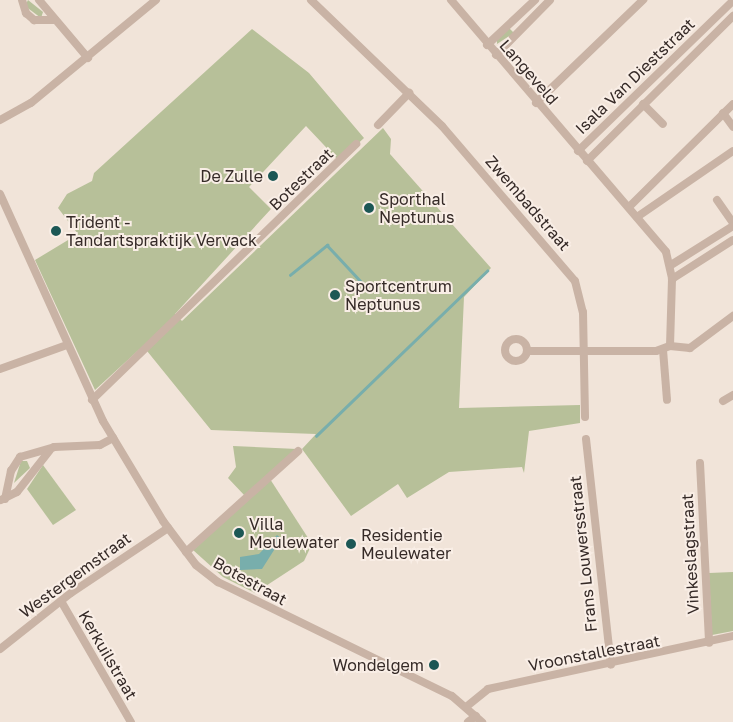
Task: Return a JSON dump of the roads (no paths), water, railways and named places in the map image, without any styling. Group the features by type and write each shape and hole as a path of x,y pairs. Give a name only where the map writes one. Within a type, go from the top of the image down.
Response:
{"street":[{"path":"22,0 26,13 34,20 55,20"},
{"path":"39,0 88,58"},
{"path":"0,120 31,103 88,58 156,0"},
{"name":"Zwembadstraat","path":"313,0 410,93 575,281 583,312 586,351 585,417"},
{"name":"Langeveld","path":"451,0 536,103 629,207"},
{"path":"487,45 535,0"},
{"path":"496,55 550,0"},
{"path":"536,103 643,0"},
{"name":"Isala Van Dieststraat","path":"578,151 733,1"},
{"name":"Isala Van Dieststraat","path":"587,161 733,16"},
{"path":"378,125 410,93"},
{"path":"643,104 663,124"},
{"path":"666,400 671,266 629,207 733,104"},
{"path":"723,113 733,127"},
{"name":"Botestraat","path":"92,400 306,195 356,144"},
{"path":"637,217 733,151"},
{"name":"Botestraat","path":"0,194 92,400 168,528 186,552 218,582 466,707 479,719"},
{"path":"671,266 733,224 717,200"},
{"path":"672,279 733,240"},
{"path":"527,351 690,348 733,316"},
{"path":"0,369 67,345"},
{"path":"723,401 733,395"},
{"path":"2,500 18,460 54,447 100,445 113,438"},
{"name":"Frans Louwersstraat","path":"586,439 611,665"},
{"path":"2,500 18,492 40,458 54,447"},
{"path":"186,552 298,451"},
{"name":"Vinkeslagstraat","path":"700,463 709,643"},
{"name":"Westergemstraat","path":"0,649 61,601 168,528"},
{"name":"Kerkuilstraat","path":"61,601 131,722"},
{"name":"Vroonstallestraat","path":"466,707 488,689 611,665 733,636"},
{"path":"468,722 479,719"}],"water":[{"path":"277,535 292,547 276,547 262,569 240,570 240,557 259,554"}],"waterway":[{"path":"290,275 327,245 368,289"},
{"path":"316,436 487,271"}],"place":[{"name":"De Zulle","path":"273,176"},
{"name":"Sporthal Neptunus","path":"369,208"},
{"name":"Trident - Tandartspraktijk Vervack","path":"56,231"},
{"name":"Sportcentrum Neptunus","path":"335,295"},
{"name":"Villa Meulewater","path":"239,533"},
{"name":"Residentie Meulewater","path":"351,544"},
{"name":"Wondelgem","path":"434,665"}]}
